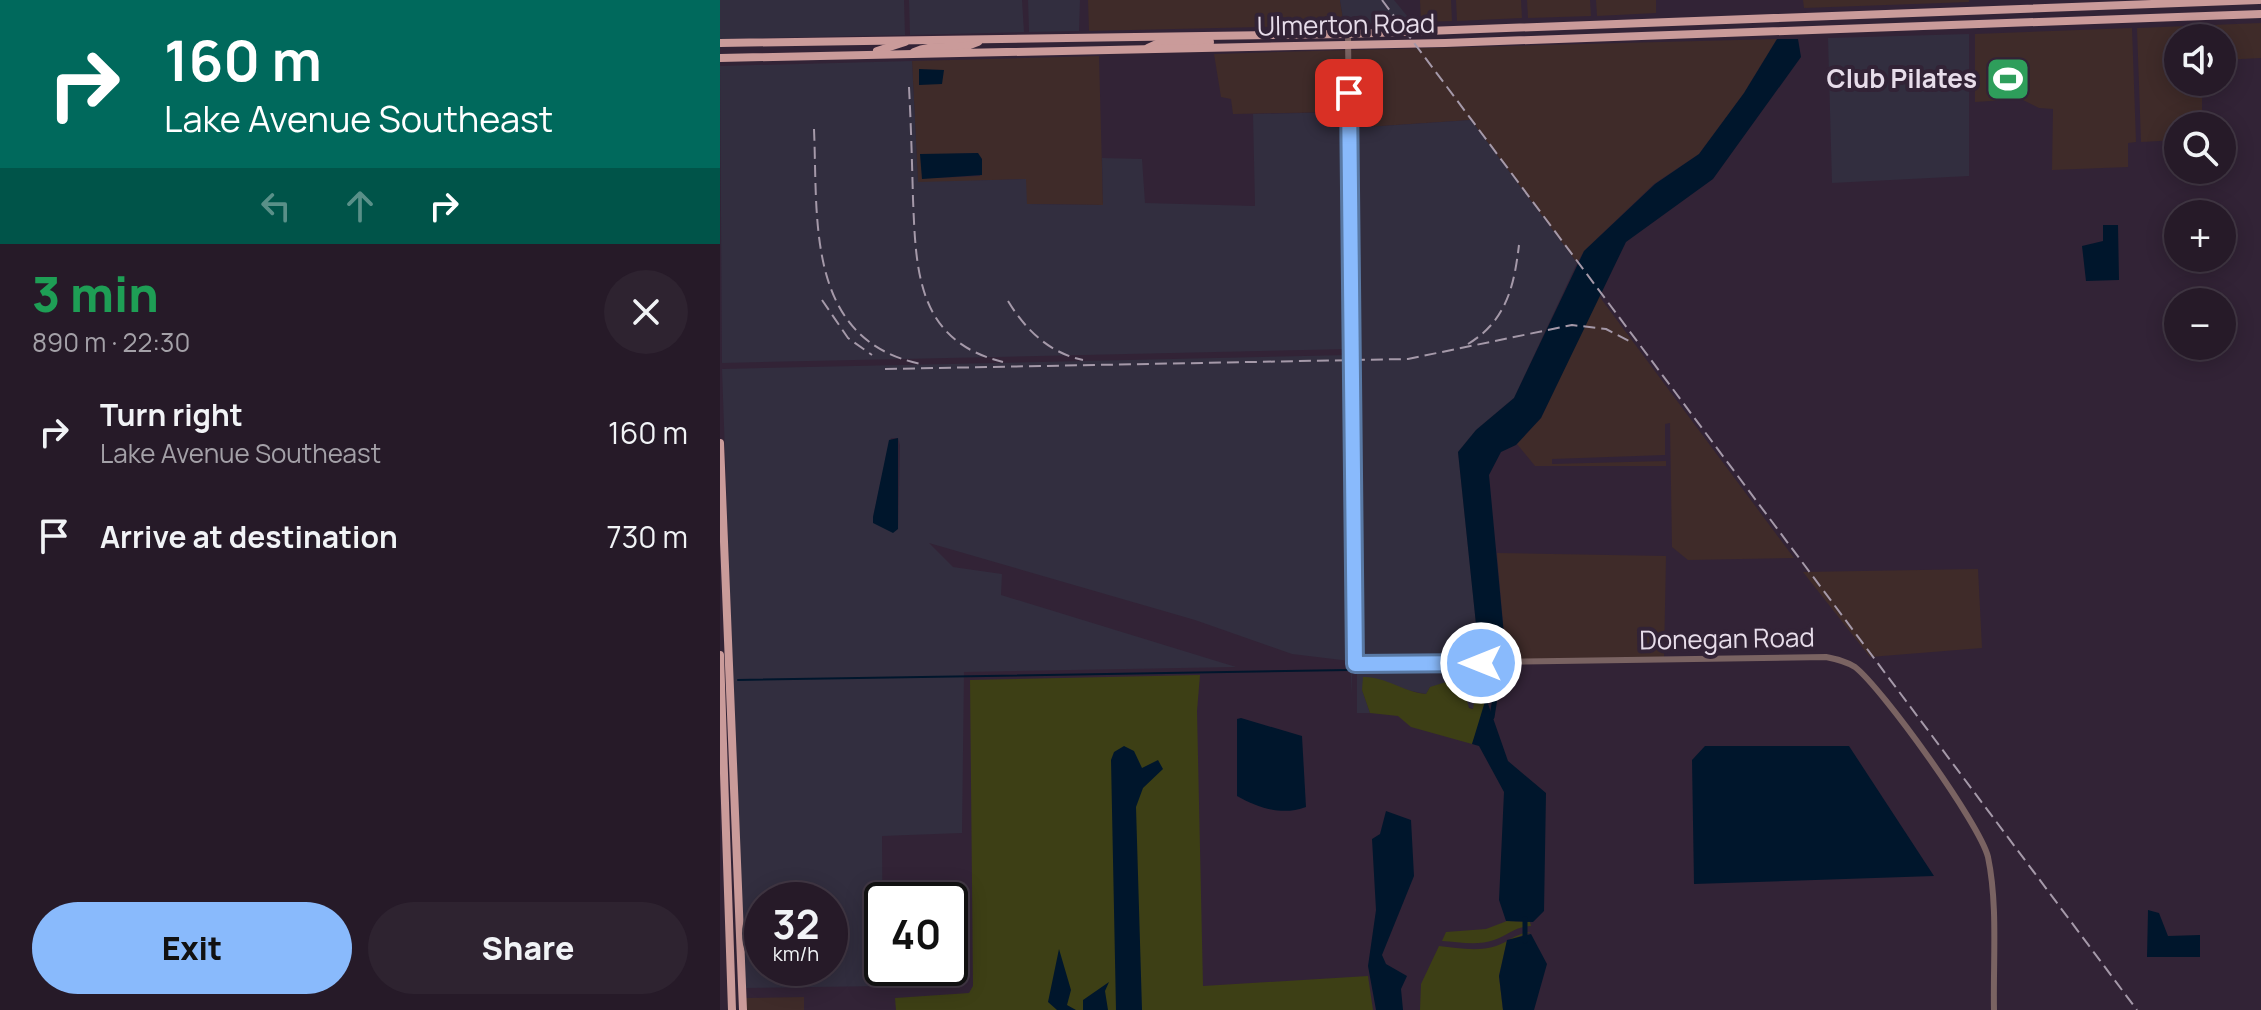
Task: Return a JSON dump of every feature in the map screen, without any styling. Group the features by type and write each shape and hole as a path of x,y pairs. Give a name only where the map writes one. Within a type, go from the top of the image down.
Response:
{"main road":[{"name":"Ulmerton Road","path":"720,43 1348,34 2259,0"},
{"name":"Ulmerton Road","path":"720,58 1348,45 2261,14"},
{"path":"1146,49 1159,43 1230,41 1236,36"},
{"path":"1007,52 1017,45 1068,44 1081,38"},
{"path":"873,55 907,40"},
{"path":"910,54 923,47 970,46 982,40"},
{"path":"720,443 743,1010"},
{"path":"720,655 732,1010"}],"street":[{"path":"1348,34 1348,45"},
{"name":"Donegan Road","path":"1348,45 1355,664 1826,657 1853,665 1873,685 1960,801 1985,846 1991,877 1994,1010"}],"shaded area":[{"path":"720,0 904,0 905,35 720,39"},
{"path":"909,0 1022,0 1024,32 910,35"},
{"path":"1028,0 1080,0 1079,31 1029,32"},
{"path":"1088,0 1340,0 1344,25 1089,31"},
{"path":"1340,0 1394,0 1412,22 1344,25"},
{"path":"1420,0 1451,0 1452,21 1421,22"},
{"path":"1456,0 1521,0 1522,18 1457,21"},
{"path":"1527,0 1590,0 1591,16 1528,18"},
{"path":"1596,0 1656,0 1656,13 1597,16"},
{"path":"1803,0 1969,0 1969,2 1804,8"},
{"path":"2261,23 2261,58 2236,59 2236,24"},
{"path":"2164,27 2164,96 2202,96 2202,112 2164,112 2164,141 2141,142 2137,28"},
{"path":"2132,28 2136,142 2128,143 2128,167 2052,170 2053,109 2039,108 2021,99 1975,102 1975,34"},
{"path":"1969,34 1969,176 1832,183 1828,38"},
{"path":"1777,39 1744,93 1699,154 1654,184 1584,251 1577,263 1471,120 1352,128 1351,50"},
{"path":"1346,50 1346,129 1343,112 1233,114 1231,99 1221,97 1214,54"},
{"path":"1099,56 1103,205 1026,204 1025,179 918,183 912,61","holes":["978,153 980,176 935,178 920,155"]},
{"path":"912,61 918,182 1026,179 1027,204 1103,205 1102,158 1142,159 1145,203 1255,206 1253,114 1344,112 1349,349 722,363 720,66"},
{"path":"1471,120 1577,263 1514,398 1476,430 1458,452 1477,633 1500,644 1502,641 1509,660 1357,661 1352,128"},
{"path":"1599,296 1794,558 1688,560 1672,547 1670,423 1665,424 1665,455 1552,459 1552,464 1666,461 1666,466 1535,466 1517,444 1541,418"},
{"path":"1349,355 1352,696 1350,661 1292,654 1195,620 929,543 953,567 1002,574 1001,595 1236,667 964,672 962,833 882,836 882,882 864,882 864,986 883,986 744,988 722,369","holes":["891,438 898,438 900,445 898,529 873,517"]},
{"path":"1497,553 1666,556 1664,657 1509,660 1502,641"},
{"path":"1978,569 1982,648 1870,657 1803,572"},
{"path":"1504,666 1489,672 1477,684 1474,709 1430,687 1426,694 1402,689 1362,690 1370,713 1357,713 1357,667"},
{"path":"804,997 804,1010 745,1010 745,998"}],"green space":[{"path":"1489,672 1498,674 1472,744 1411,727 1398,716 1370,713 1362,690 1363,677 1426,694 1430,687 1446,682 1463,687 1469,708 1473,709 1477,684"},
{"path":"1200,675 1197,711 1203,986 1368,976 1373,1010 896,1010 895,998 969,993 973,986 970,680"},
{"path":"1507,921 1530,922 1531,926 1488,942 1442,941 1446,932 1486,929"},
{"path":"1507,941 1499,976 1503,1010 1420,1010 1421,984 1439,946 1489,948"}],"water":[{"path":"1777,39 1798,39 1801,57 1713,179 1626,242 1541,418 1516,445 1501,452 1489,475 1504,635 1500,644 1486,648 1486,635 1477,634 1458,452 1476,430 1514,398 1584,251 1655,184 1699,154 1744,93"},
{"path":"919,69 944,70 942,84 919,85"},
{"path":"978,153 982,159 982,175 922,179 920,154"},
{"path":"2103,225 2118,225 2119,280 2086,281 2082,246 2103,241"},
{"path":"898,438 898,529 893,533 873,523 873,517 889,440"},
{"path":"1486,698 1508,761 1546,793 1544,911 1533,922 1506,921 1499,900 1504,792 1479,746 1472,744"},
{"path":"1237,719 1302,736 1306,807 1288,811 1270,809 1237,796"},
{"path":"1124,746 1134,751 1142,768 1158,760 1163,769 1143,788 1136,807 1142,1010 1116,1010 1111,760 1114,752"},
{"path":"1705,746 1849,746 1934,876 1694,884 1692,760"},
{"path":"1386,811 1411,820 1414,876 1382,955 1386,964 1407,976 1401,989 1403,1010 1376,1010 1368,966 1376,910 1372,839 1380,834"},
{"path":"2148,910 2159,913 2168,936 2200,935 2200,957 2147,957"},
{"path":"1531,934 1547,964 1534,1010 1503,1010 1499,976 1507,940"},
{"path":"1059,949 1071,990 1067,1005 1076,1010 1057,1010 1048,1002"},
{"path":"1109,982 1105,991 1108,1010 1083,1010 1083,1000"}],"waterway":[{"path":"1502,635 1502,658"},
{"path":"1492,717 1500,666"},
{"path":"738,680 1348,670"},
{"path":"1525,919 1525,941"}],"railway":[{"path":"1382,0 2137,1010"},
{"path":"909,87 916,252 927,300 953,338 975,352 1003,362"},
{"path":"814,129 819,237 826,272 837,303 856,330 883,351 921,364"},
{"path":"1468,344 1500,314 1511,289 1519,245"},
{"path":"822,300 848,338 872,355"},
{"path":"1008,301 1022,321 1049,346 1083,360"},
{"path":"885,369 1408,359 1572,325 1606,329 1633,343"}],"place":[{"name":"Club Pilates","path":"2008,79"}],"route":[{"path":"1349,93 1355,664 1481,663"}]}
